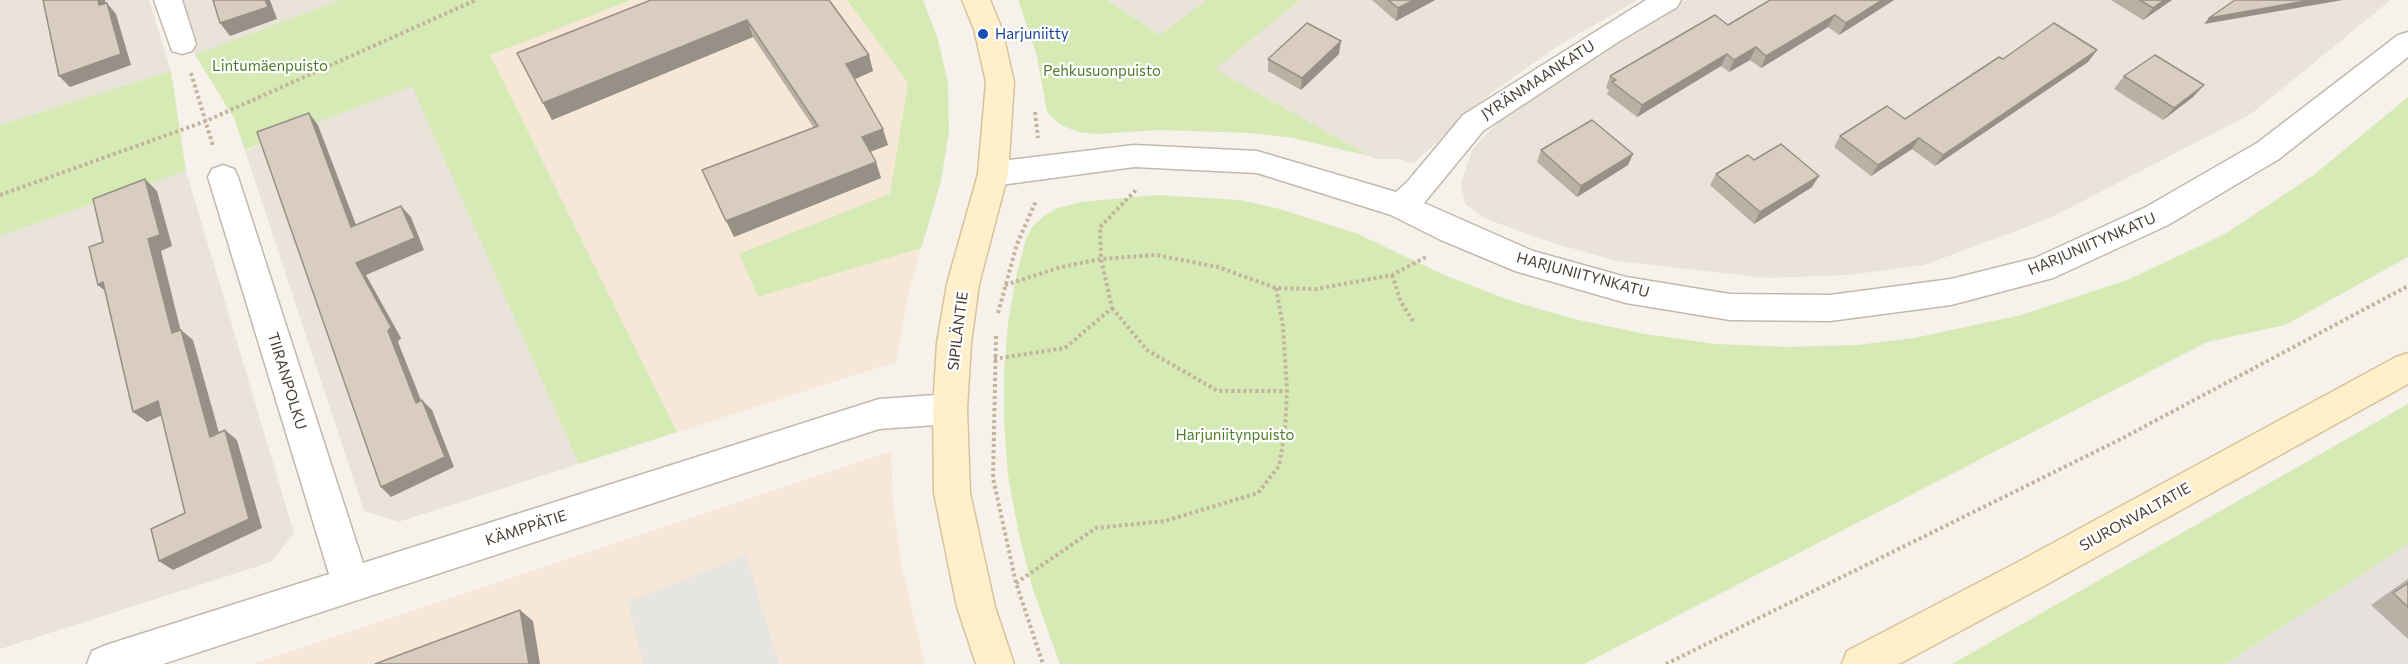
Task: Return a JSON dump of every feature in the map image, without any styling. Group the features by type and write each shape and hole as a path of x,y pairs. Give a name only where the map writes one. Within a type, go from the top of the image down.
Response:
{"street":[{"path":"168,0 182,44"},
{"name":"SIPILÄNTIE","path":"976,0 988,29 1000,82 993,174 963,284 954,343 950,409 952,493 976,608 995,664"},
{"name":"JYRÄNMAANKATU","path":"1401,206 1419,189 1473,123 1608,35 1667,0"},
{"name":"HARJUNIITYNKATU","path":"993,174 1134,156 1257,162 1401,206 1452,231 1526,262 1626,290 1730,307 1830,308 1950,292 2042,269 2157,216 2268,151 2408,42"},
{"name":"TIIRANPOLKU","path":"223,177 351,584"},
{"name":"SIURONVALTATIE","path":"1861,664 2031,574 2408,367"},
{"name":"KÄMPPÄTIE","path":"106,664 879,414 950,409"}],"path":[{"path":"0,195 206,121 476,0"},
{"path":"182,44 223,177"},
{"path":"997,321 1017,244 1038,195 1041,169 1035,109"},
{"path":"1167,158 1100,226 1101,259 1112,308 1147,350 1218,391 1287,391"},
{"path":"1005,285 1061,267 1101,259 1156,255 1218,267 1276,288 1316,289 1392,275 1429,255 1452,231"},
{"path":"1392,275 1401,302 1414,323"},
{"path":"1666,664 2121,440 2408,286"},
{"path":"1016,583 1096,528 1165,520 1258,493 1279,466 1285,431 1287,391 1283,326 1276,288"},
{"path":"994,359 1065,348 1112,308"},
{"path":"996,332 993,478 1016,583 1043,664"}],"shaded area":[{"path":"0,0 149,0 171,71 0,125"},
{"path":"179,0 340,0 195,55"},
{"path":"631,0 847,0 908,83 890,194 739,254 758,297 921,248 908,296 896,362 677,432 490,55"},
{"path":"1107,0 1206,0 1160,35"},
{"path":"1300,0 1638,0 1561,44 1491,93 1414,163 1397,159 1376,159 1369,156 1214,69"},
{"path":"1687,0 2391,0 2251,114 2048,219 1924,265 1849,275 1766,278 1617,261 1553,243 1486,219 1465,204 1461,183 1472,150 1500,120 1555,79"},
{"path":"412,85 579,464 398,522 364,511 245,151"},
{"path":"186,171 294,533 271,562 0,649 0,236"},
{"path":"891,451 893,502 901,563 925,664 252,664"},
{"path":"2408,544 2408,664 2226,664"},
{"path":"746,555 779,664 643,664 628,602"}],"green space":[{"name":"Lintumäenpuisto","path":"340,0 631,0 490,55 677,432 579,464 412,86 245,150 234,118 195,55"},
{"path":"847,0 923,0 938,39 948,84 949,131 941,181 928,226 921,248 758,297 739,254 890,194 908,83"},
{"name":"Pehkusuonpuisto","path":"1018,0 1107,0 1160,35 1206,0 1300,0 1215,69 1369,156 1293,138 1251,133 1159,130 1096,134 1078,132 1059,124 1047,112 1037,56"},
{"path":"171,71 186,171 0,236 0,125"},
{"name":"Harjuniitynpuisto","path":"2408,97 2408,257 2285,325 2207,342 1584,664 1060,664 1032,587 1018,530 1008,475 1004,423 1004,372 1008,323 1016,277 1026,239 1033,226 1058,208 1081,202 1157,195 1240,200 1280,209 1358,234 1442,274 1506,299 1574,319 1645,334 1716,344 1788,347 1857,345 1914,338 2021,315 2127,280 2225,234 2315,174"},
{"path":"2408,404 2408,544 2226,664 1952,664"}],"building":[{"path":"43,0 98,0 99,5 107,3 121,54 59,76"},
{"path":"213,0 265,0 268,7 220,23"},
{"path":"651,0 829,0 869,55 846,64 883,129 862,137 876,162 726,221 702,170 818,126 747,20 543,103 517,53"},
{"path":"1388,0 1414,0 1398,8"},
{"path":"1770,0 1882,0 1846,23 1835,15 1766,56 1756,47 1734,60 1727,54 1642,105 1612,82 1616,80 1610,76 1715,15 1728,25"},
{"path":"2140,0 2164,0 2153,8"},
{"path":"2235,0 2311,0 2209,18"},
{"path":"1307,23 1341,41 1302,78 1268,59"},
{"path":"2054,23 2097,50 1943,155 1919,138 1878,165 1840,136 1887,106 1905,119 1999,57 2003,59"},
{"path":"2155,55 2204,85 2174,108 2124,76"},
{"path":"309,113 351,227 401,206 415,238 356,263 391,327 388,331 416,403 422,400 445,457 381,487 257,132"},
{"path":"1592,120 1633,154 1581,186 1541,150"},
{"path":"1781,144 1819,176 1760,212 1716,174 1748,155 1754,160"},
{"path":"145,179 160,235 148,239 172,333 181,330 210,437 225,430 249,519 159,561 151,529 185,513 158,401 133,412 103,282 98,285 89,247 103,242 93,199"},
{"path":"2408,583 2408,607 2393,593"},
{"path":"520,610 529,664 375,664"}],"place":[{"name":"Harjuniitty","path":"983,34"}]}
